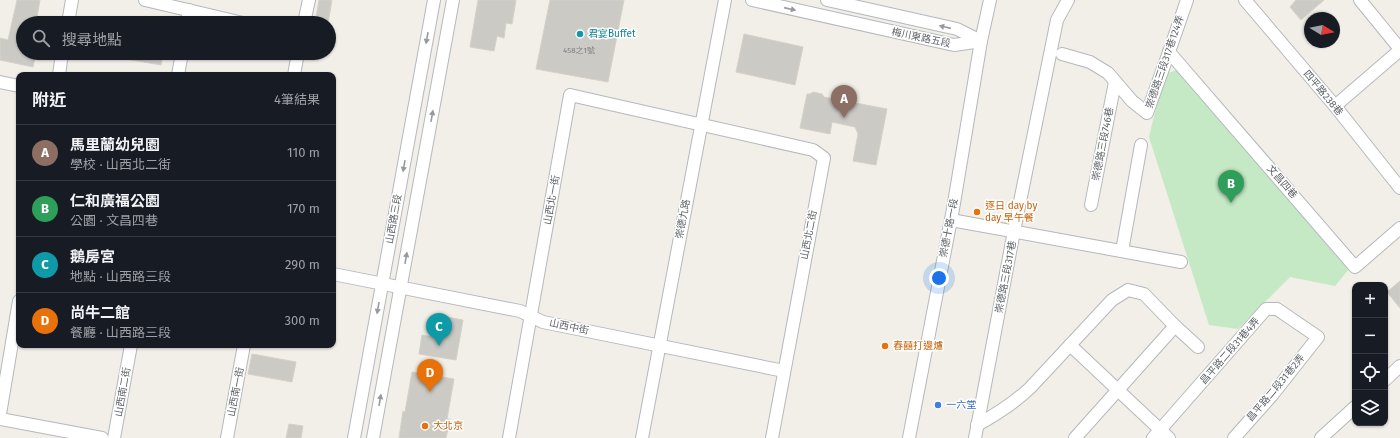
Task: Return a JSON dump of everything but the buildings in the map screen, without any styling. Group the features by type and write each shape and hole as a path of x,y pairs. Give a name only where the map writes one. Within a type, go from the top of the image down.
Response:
{"street":[{"path":"69,16 72,0"},
{"path":"145,0 214,16"},
{"path":"306,16 309,0"},
{"name":"山西路三段","path":"354,438 434,0"},
{"name":"山西路三段","path":"374,438 453,0"},
{"name":"崇德九路","path":"642,438 725,0"},
{"name":"梅川東路五段","path":"752,0 954,45 981,41"},
{"name":"梅川東路五段","path":"827,0 957,29 981,41"},
{"name":"崇德十路一段","path":"909,438 951,220 981,41 990,0"},
{"name":"崇德路三段317巷","path":"975,438 1014,231 1057,20 1068,0"},
{"name":"崇德路三段317巷124弄","path":"1062,54 1090,62 1108,73 1132,101 1147,113 1170,52 1187,0"},
{"name":"四平路238巷","path":"1244,0 1334,106 1400,188"},
{"path":"1334,106 1400,49 1360,0"},
{"path":"188,16 189,10"},
{"name":"文昌四巷","path":"1170,52 1355,267 1400,228"},
{"path":"59,72 61,60"},
{"path":"179,72 181,60"},
{"path":"295,72 297,60"},
{"path":"0,82 16,85"},
{"name":"崇德路三段746巷","path":"1091,205 1115,82"},
{"name":"山西北一街","path":"509,438 570,95 702,124"},
{"name":"山西北二街","path":"702,124 814,150 824,158 772,438"},
{"path":"1122,251 1141,145"},
{"path":"951,220 1180,262"},
{"name":"山西中街","path":"336,275 520,311 543,322 784,371"},
{"path":"977,425 1000,413 1015,402 1030,388 1112,300 1128,290 1144,294 1174,326 1198,347"},
{"name":"昌平路二段31巷4弄","path":"1161,435 1266,309 1277,309 1318,337"},
{"path":"0,414 16,319"},
{"path":"1075,438 1174,326"},
{"name":"昌平路二段31巷2弄","path":"1234,438 1273,394 1318,337"},
{"path":"1070,344 1118,390 1161,435"},
{"name":"山西南二街","path":"114,438 129,348"},
{"name":"山西南一街","path":"227,438 243,348"},
{"path":"1388,377 1400,366"},
{"path":"1321,438 1352,410"},
{"path":"0,418 102,438"}],"green space":[{"path":"1178,69 1349,269 1335,286 1290,277 1238,329 1209,325 1149,137 1164,75"}],"place":[{"name":"君宴Buffet","path":"580,34"},
{"name":"馬里蘭幼兒園","path":"844,118"},
{"name":"仁和廣福公園","path":"1231,203"},
{"name":"逐日 day by day 早午餐","path":"977,212"},
{"name":"鵝房宮","path":"439,346"},
{"name":"春囍打邊爐","path":"885,346"},
{"name":"尚牛二館","path":"430,392"},
{"name":"一六堂","path":"938,405"},
{"name":"大北京","path":"425,426"}]}
